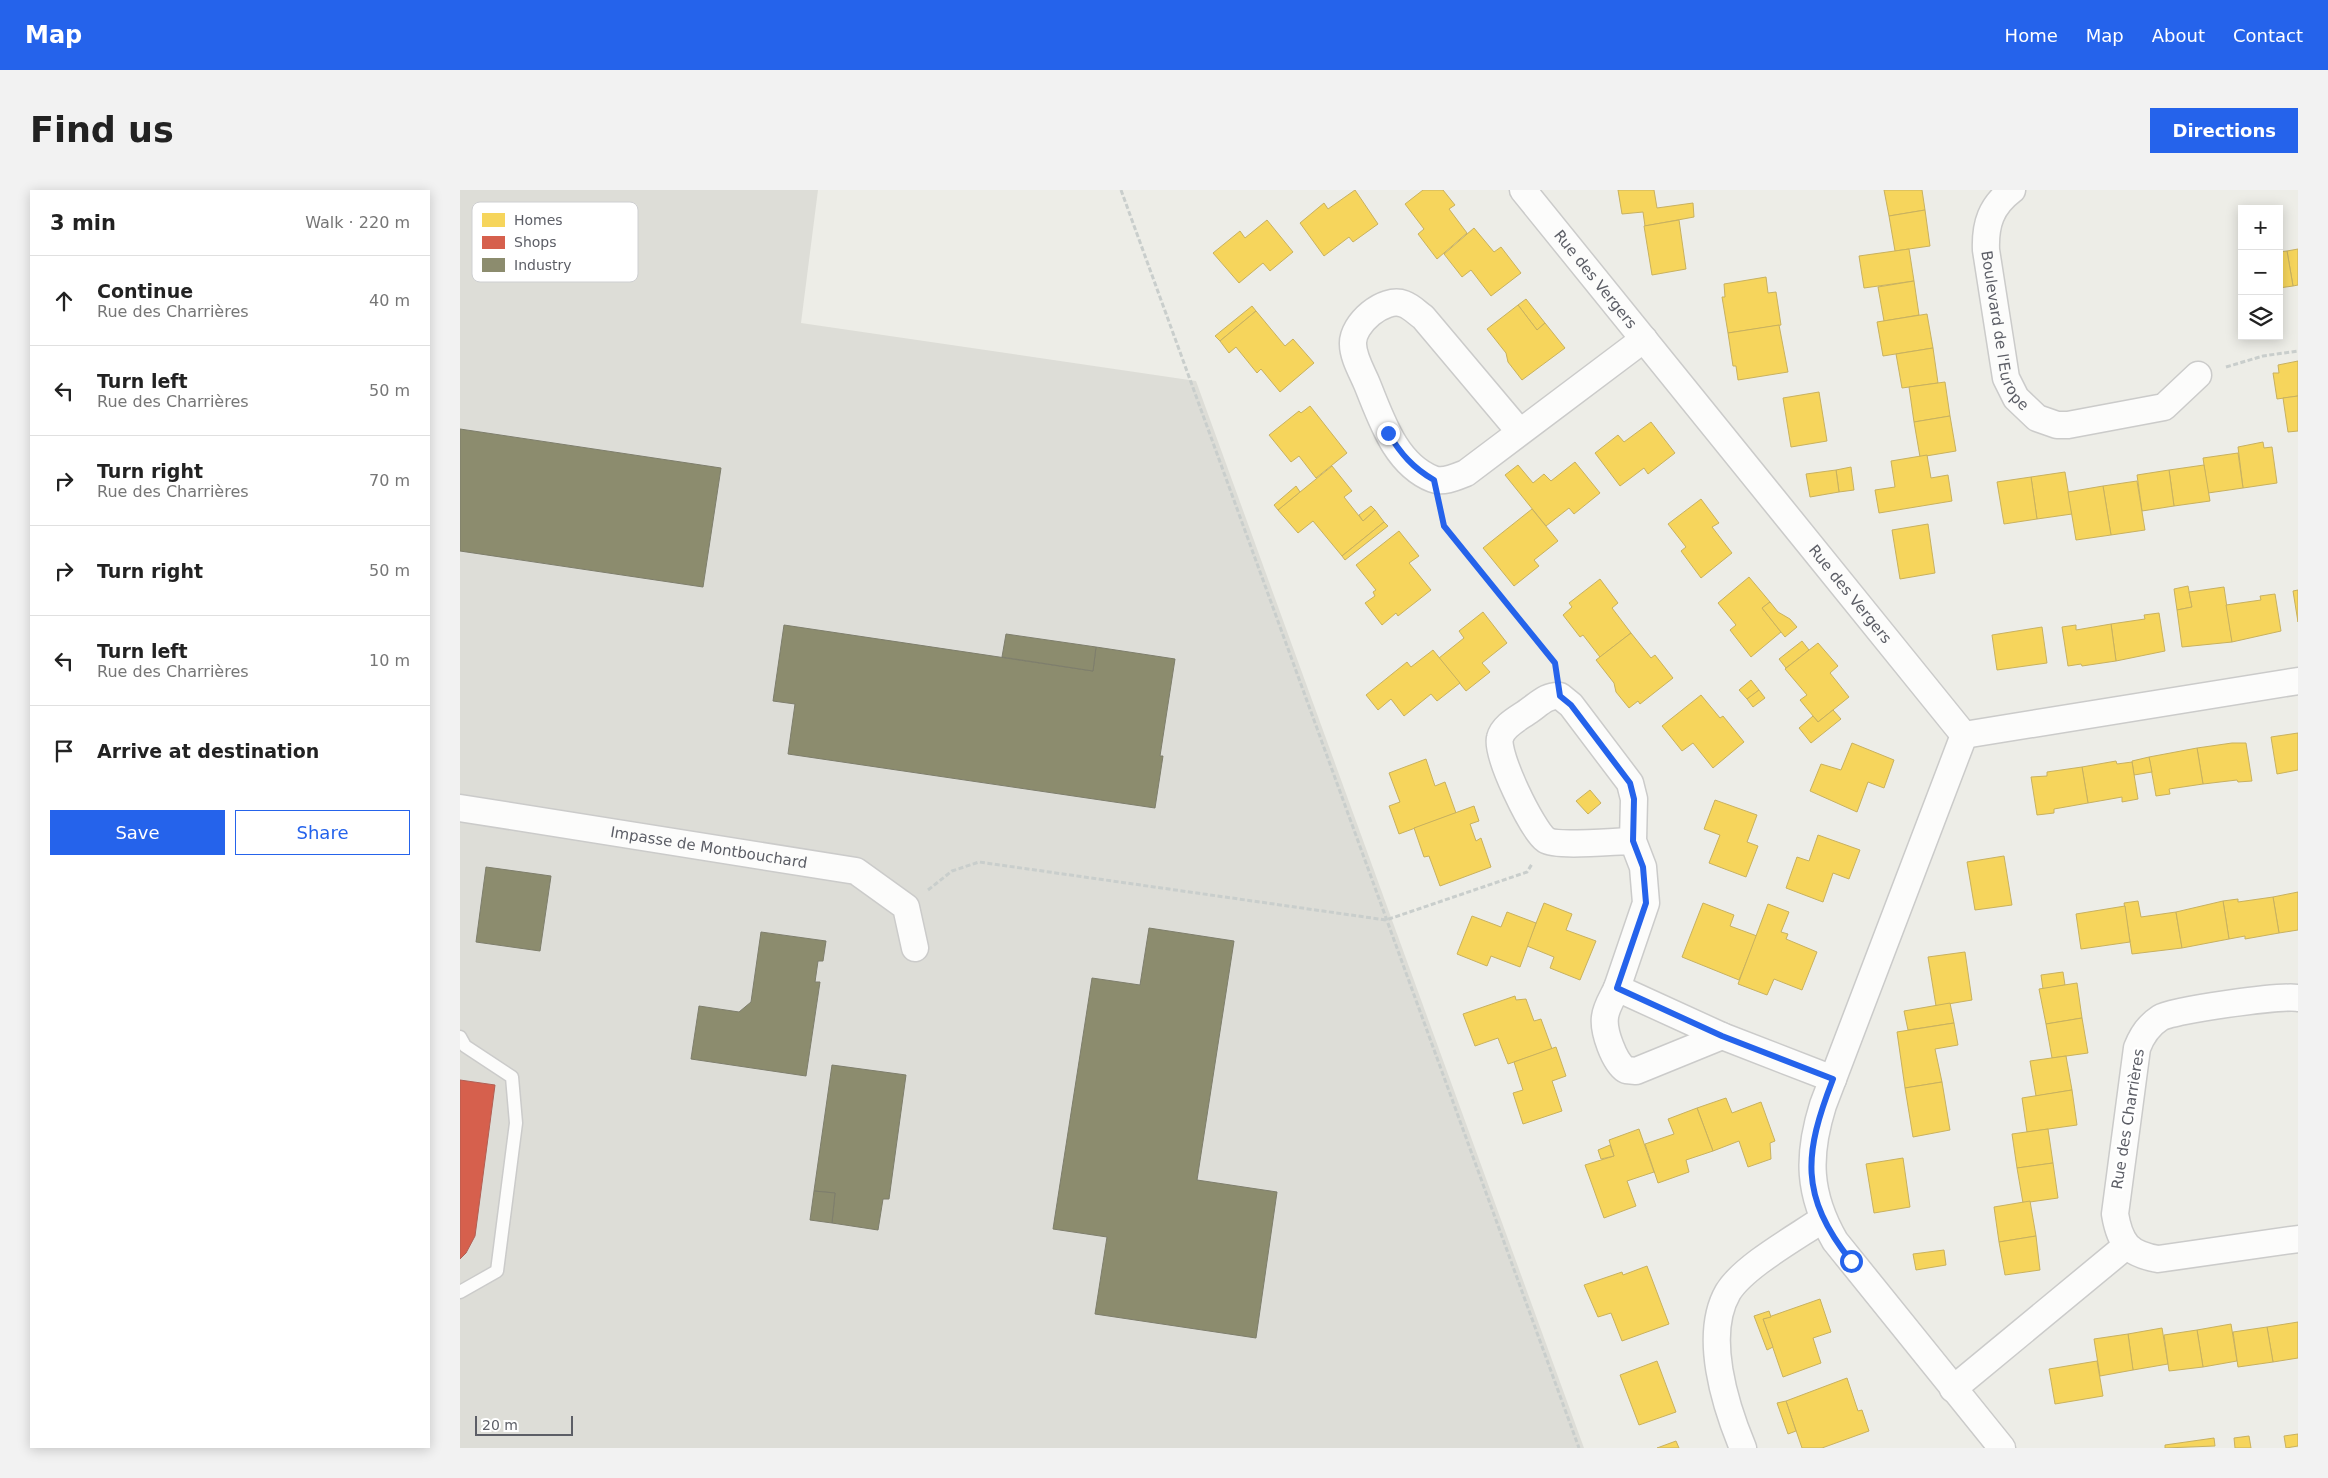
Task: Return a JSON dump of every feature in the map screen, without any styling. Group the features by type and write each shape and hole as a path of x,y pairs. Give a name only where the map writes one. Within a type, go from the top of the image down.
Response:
{"street":[{"name":"Rue des Vergers","path":"1523,190 1964,735"},
{"name":"Boulevard de l'Europe","path":"2012,190 1991,212 1986,231 1986,250 2006,378 2022,406 2037,418 2047,422 2068,425 2164,407 2198,375"},
{"path":"1519,431 1418,313 1404,303 1395,303 1377,310 1353,334 1353,346 1357,360 1388,433 1400,453 1416,470 1434,480 1450,479 1466,473 1519,431 1644,339"},
{"path":"2002,1448 1840,1248 1822,1219 1814,1186 1812,1152 1814,1132 1833,1079 1964,735 2298,681"},
{"path":"1633,841 1564,843 1547,841 1536,830 1528,817 1499,742 1504,730 1546,698 1560,696 1571,705 1630,783 1634,799 1633,841 1643,867 1646,903 1617,988 1606,1013 1605,1025 1618,1061 1626,1070 1636,1071 1722,1036"},
{"name":"Impasse de Montbouchard","path":"461,812 856,872 906,907"},
{"path":"906,907 915,948"},
{"path":"1617,988 1722,1036 1833,1079"},
{"name":"Rue des Charrières","path":"2126,1246 2118,1233 2115,1214 2116,1196 2138,1048 2142,1035 2162,1016 2250,1001 2298,998"},
{"path":"1743,1448 1724,1393 1718,1363 1717,1338 1721,1311 1729,1291 1744,1274 1822,1219"},
{"path":"1954,1389 2126,1246 2139,1256 2158,1259 2298,1239"}],"lane":[{"path":"460,1037 465,1046 512,1077 516,1123 497,1271 460,1292"}],"path":[{"path":"1121,190 1579,1448"},
{"path":"2198,375 2263,356 2298,351"},
{"path":"1434,480 1444,526 1555,663 1560,696"},
{"path":"906,907 952,872 979,862 1386,920 1527,872 1547,841"}],"shaded area":[{"path":"460,190 818,190 801,323 1196,381 1584,1448 460,1448"}],"building: Homes":[{"path":"1355,190 1378,224 1353,242 1349,237 1324,256 1300,223 1324,203 1328,209"},
{"path":"1423,190 1443,190 1455,205 1449,209 1467,233 1437,259 1418,234 1424,229 1405,204"},
{"path":"1618,190 1654,190 1657,208 1693,203 1694,217 1645,226 1643,212 1622,214"},
{"path":"1884,190 1922,190 1925,210 1889,216"},
{"path":"1925,210 1930,246 1895,251 1889,216"},
{"path":"1267,220 1293,252 1270,271 1263,263 1239,283 1213,253 1240,231 1245,238"},
{"path":"1679,220 1686,269 1652,275 1644,226"},
{"path":"1474,228 1494,252 1501,247 1521,273 1491,296 1471,270 1462,277 1444,254"},
{"path":"1909,249 1914,281 1864,288 1859,256"},
{"path":"2298,249 2298,285 2293,286 2287,251"},
{"path":"2287,251 2293,286 2283,287 2283,252"},
{"path":"1766,277 1768,293 1776,292 1781,325 1728,333 1722,297 1725,297 1724,284"},
{"path":"1914,281 1919,315 1884,321 1878,287"},
{"path":"1526,299 1545,323 1537,330 1518,305"},
{"path":"1518,305 1537,330 1545,323 1565,348 1522,380 1508,362 1506,353 1487,329"},
{"path":"1252,306 1256,311 1220,341 1215,336"},
{"path":"1256,311 1285,346 1293,339 1314,363 1280,392 1261,369 1257,373 1236,347 1229,353 1220,341"},
{"path":"1927,314 1933,348 1883,356 1877,322"},
{"path":"1779,325 1788,372 1738,380 1736,366 1733,366 1728,333"},
{"path":"1933,348 1938,383 1902,388 1896,354"},
{"path":"2298,361 2298,396 2277,399 2273,373 2279,373 2278,365"},
{"path":"1945,382 1950,416 1914,422 1909,387"},
{"path":"1819,392 1827,441 1791,447 1783,398"},
{"path":"2298,396 2298,431 2288,432 2283,398"},
{"path":"1310,406 1347,453 1316,478 1299,456 1291,462 1269,435 1299,411 1301,413"},
{"path":"1950,416 1956,451 1920,457 1914,422"},
{"path":"1651,422 1675,453 1648,474 1644,468 1620,486 1595,453 1618,435 1624,442"},
{"path":"2263,442 2264,448 2272,447 2277,483 2243,488 2238,447"},
{"path":"2238,453 2243,488 2208,493 2203,458"},
{"path":"1927,455 1931,478 1948,475 1952,501 1879,513 1875,490 1895,487 1891,461"},
{"path":"1575,462 1600,493 1574,514 1569,508 1546,526 1505,475 1518,465 1533,483 1544,474 1551,481"},
{"path":"2204,465 2210,501 2174,506 2169,470"},
{"path":"1332,466 1352,491 1344,497 1363,521 1375,510 1384,522 1342,556 1313,521 1298,533 1278,510"},
{"path":"1851,467 1854,490 1839,492 1836,470"},
{"path":"1836,470 1839,492 1810,497 1806,474"},
{"path":"2169,470 2174,506 2142,511 2137,475"},
{"path":"2065,472 2072,514 2037,519 2031,477"},
{"path":"2031,477 2037,519 2004,524 1997,482"},
{"path":"2137,481 2145,530 2111,535 2103,486"},
{"path":"1296,486 1300,492 1278,510 1274,505"},
{"path":"2103,486 2111,535 2076,540 2068,492"},
{"path":"1701,499 1719,523 1712,527 1732,553 1701,578 1681,551 1686,547 1668,524"},
{"path":"1371,506 1375,510 1363,521 1359,515"},
{"path":"1532,509 1558,541 1534,560 1539,566 1514,586 1483,548"},
{"path":"1384,522 1388,526 1345,560 1342,556"},
{"path":"1928,524 1935,573 1900,579 1892,530"},
{"path":"1399,531 1419,556 1409,563 1431,590 1398,616 1396,613 1382,625 1365,603 1375,596 1373,592 1376,590 1356,565"},
{"path":"1749,577 1770,602 1762,608 1781,632 1751,657 1730,630 1736,625 1718,603"},
{"path":"1600,579 1618,603 1612,608 1631,633 1600,657 1583,635 1580,637 1563,615 1572,607 1569,603"},
{"path":"2188,586 2192,607 2177,610 2174,589"},
{"path":"2224,587 2232,642 2182,647 2177,610 2192,607 2189,592"},
{"path":"2298,590 2298,622 2293,591"},
{"path":"2275,594 2281,631 2232,642 2226,605 2261,600 2260,596"},
{"path":"1770,602 1778,612 1790,619 1797,627 1785,637 1762,608"},
{"path":"1483,612 1507,643 1482,663 1490,672 1466,691 1439,658 1464,638 1459,631"},
{"path":"2159,613 2165,651 2116,661 2111,624 2145,619 2144,615"},
{"path":"2111,624 2116,661 2068,666 2062,627 2076,625 2076,630"},
{"path":"2042,627 2047,663 1997,670 1992,635"},
{"path":"1631,633 1651,658 1655,655 1673,678 1640,704 1638,701 1629,708 1616,692 1614,683 1596,660"},
{"path":"1802,641 1809,650 1786,668 1779,659"},
{"path":"1818,643 1838,666 1830,673 1849,697 1818,722 1800,700 1807,695 1785,669"},
{"path":"1433,650 1460,683 1437,701 1431,694 1404,716 1391,699 1378,710 1366,695 1407,662 1411,667"},
{"path":"1751,680 1759,690 1747,699 1739,690"},
{"path":"1759,690 1765,698 1753,707 1747,699"},
{"path":"1701,695 1720,718 1723,716 1744,742 1713,768 1693,743 1682,751 1662,726"},
{"path":"1833,710 1841,719 1811,743 1799,728 1813,716 1818,722"},
{"path":"2298,733 2298,770 2277,774 2271,737"},
{"path":"1852,743 1894,760 1884,788 1868,782 1857,812 1810,791 1821,764 1841,770"},
{"path":"2246,743 2252,781 2238,782 2237,780 2203,784 2197,748"},
{"path":"2197,748 2203,784 2169,789 2170,794 2156,796 2149,757"},
{"path":"2149,757 2152,772 2134,775 2132,761"},
{"path":"1426,759 1435,786 1445,782 1456,813 1399,834 1389,806 1400,802 1389,773"},
{"path":"2116,761 2117,764 2132,762 2138,799 2122,802 2122,797 2088,803 2082,767"},
{"path":"2082,767 2088,803 2054,809 2054,813 2037,815 2031,777 2047,776 2047,772"},
{"path":"1590,790 1601,803 1588,814 1576,801"},
{"path":"1715,800 1757,815 1747,842 1758,846 1746,877 1709,863 1720,835 1704,829"},
{"path":"1474,806 1479,821 1470,824 1476,841 1481,838 1491,867 1440,886 1429,856 1424,857 1414,828"},
{"path":"1818,835 1860,850 1849,879 1833,873 1823,902 1786,888 1797,857 1809,861"},
{"path":"2004,856 2012,905 1975,910 1967,862"},
{"path":"2298,892 2298,930 2279,933 2273,897"},
{"path":"2273,897 2279,933 2245,939 2245,936 2229,939 2223,901 2238,899 2238,902"},
{"path":"2138,901 2141,917 2176,912 2182,948 2132,954 2124,903"},
{"path":"2223,901 2229,939 2182,948 2176,912"},
{"path":"1544,903 1572,914 1566,930 1596,941 1580,980 1550,968 1554,957 1527,946"},
{"path":"1703,903 1734,915 1730,926 1757,936 1739,980 1682,957"},
{"path":"1768,904 1789,912 1781,932 1788,934 1786,939 1817,952 1802,990 1774,979 1767,995 1738,984"},
{"path":"2125,906 2130,942 2081,949 2076,914"},
{"path":"1507,912 1536,923 1520,967 1491,956 1487,966 1457,954 1472,916 1501,927"},
{"path":"1965,952 1972,1000 1936,1006 1928,957"},
{"path":"2063,972 2065,985 2043,989 2041,975"},
{"path":"2077,983 2082,1018 2046,1024 2039,989"},
{"path":"1515,996 1516,1000 1526,999 1534,1021 1541,1019 1552,1049 1508,1064 1498,1038 1475,1046 1463,1014"},
{"path":"1950,1003 1954,1023 1908,1030 1904,1011"},
{"path":"2082,1018 2088,1053 2052,1058 2046,1024"},
{"path":"1954,1023 1958,1045 1935,1049 1942,1082 1905,1088 1897,1032"},
{"path":"1556,1047 1566,1076 1552,1081 1562,1111 1523,1124 1513,1093 1523,1090 1514,1062"},
{"path":"2066,1056 2072,1090 2036,1096 2030,1061"},
{"path":"1942,1082 1950,1130 1913,1137 1905,1088"},
{"path":"2072,1090 2077,1125 2027,1132 2022,1098"},
{"path":"1726,1098 1732,1113 1761,1102 1775,1141 1770,1143 1771,1159 1748,1167 1739,1141 1713,1151 1697,1108"},
{"path":"1697,1108 1713,1151 1686,1160 1689,1172 1658,1183 1645,1144 1674,1134 1668,1119"},
{"path":"1639,1129 1654,1172 1627,1181 1636,1206 1604,1218 1585,1165 1614,1156 1609,1140"},
{"path":"2048,1129 2053,1163 2017,1168 2012,1134"},
{"path":"1610,1145 1614,1156 1601,1159 1598,1150"},
{"path":"1903,1158 1910,1207 1874,1213 1866,1164"},
{"path":"2053,1163 2058,1198 2023,1203 2017,1168"},
{"path":"2030,1201 2036,1236 1999,1242 1994,1207"},
{"path":"2036,1236 2040,1270 2005,1275 1999,1242"},
{"path":"1944,1250 1946,1265 1916,1270 1913,1254"},
{"path":"1647,1266 1669,1324 1622,1341 1611,1313 1598,1317 1584,1285 1622,1272 1623,1275"},
{"path":"1820,1299 1831,1332 1813,1338 1821,1363 1783,1377 1763,1319"},
{"path":"1769,1311 1771,1317 1763,1319 1773,1347 1767,1350 1754,1316"},
{"path":"2298,1322 2298,1358 2273,1362 2267,1327"},
{"path":"2231,1324 2237,1361 2203,1367 2197,1330"},
{"path":"2267,1327 2273,1362 2238,1367 2233,1332"},
{"path":"2162,1328 2168,1364 2133,1370 2128,1334"},
{"path":"2197,1330 2203,1367 2169,1371 2164,1335"},
{"path":"2128,1334 2133,1370 2100,1376 2094,1339"},
{"path":"1657,1361 1676,1412 1639,1425 1620,1375"},
{"path":"2097,1361 2103,1396 2055,1404 2049,1369"},
{"path":"1847,1378 1858,1411 1862,1410 1869,1431 1822,1448 1802,1448 1786,1401"},
{"path":"1786,1401 1796,1431 1788,1434 1777,1403"},
{"path":"2298,1434 2298,1446 2286,1448 2284,1436"},
{"path":"2249,1436 2251,1448 2235,1448 2234,1438"},
{"path":"2214,1438 2215,1446 2165,1448 2165,1445"},
{"path":"1676,1441 1679,1448 1657,1448"}],"building: Shops":[{"path":"460,1080 495,1085 475,1236 466,1253 460,1259"}],"building: Industry":[{"path":"460,429 721,468 703,587 460,551"},
{"path":"784,625 1093,671 1096,647 1175,659 1160,756 1163,756 1155,808 788,754 795,704 773,701"},
{"path":"1006,634 1096,647 1093,671 1002,657"},
{"path":"486,867 551,876 540,951 476,942"},
{"path":"1149,928 1234,941 1197,1180 1277,1192 1256,1338 1095,1314 1107,1237 1053,1229 1092,978 1140,985"},
{"path":"761,932 826,941 823,961 818,961 815,982 820,982 806,1076 691,1059 699,1006 739,1012 751,1002"},
{"path":"832,1065 906,1075 889,1199 883,1199 878,1230 832,1223 835,1193 814,1191"},
{"path":"814,1191 835,1193 832,1223 810,1220"}],"route":[{"path":"1388,433 1400,453 1416,470 1434,480 1444,526 1555,663 1560,696 1571,705 1626,775 1630,783 1634,799 1633,841 1643,867 1646,884 1646,903 1617,988 1722,1036 1833,1079 1814,1132 1812,1170 1817,1203 1822,1219 1835,1241 1851,1261"}]}
